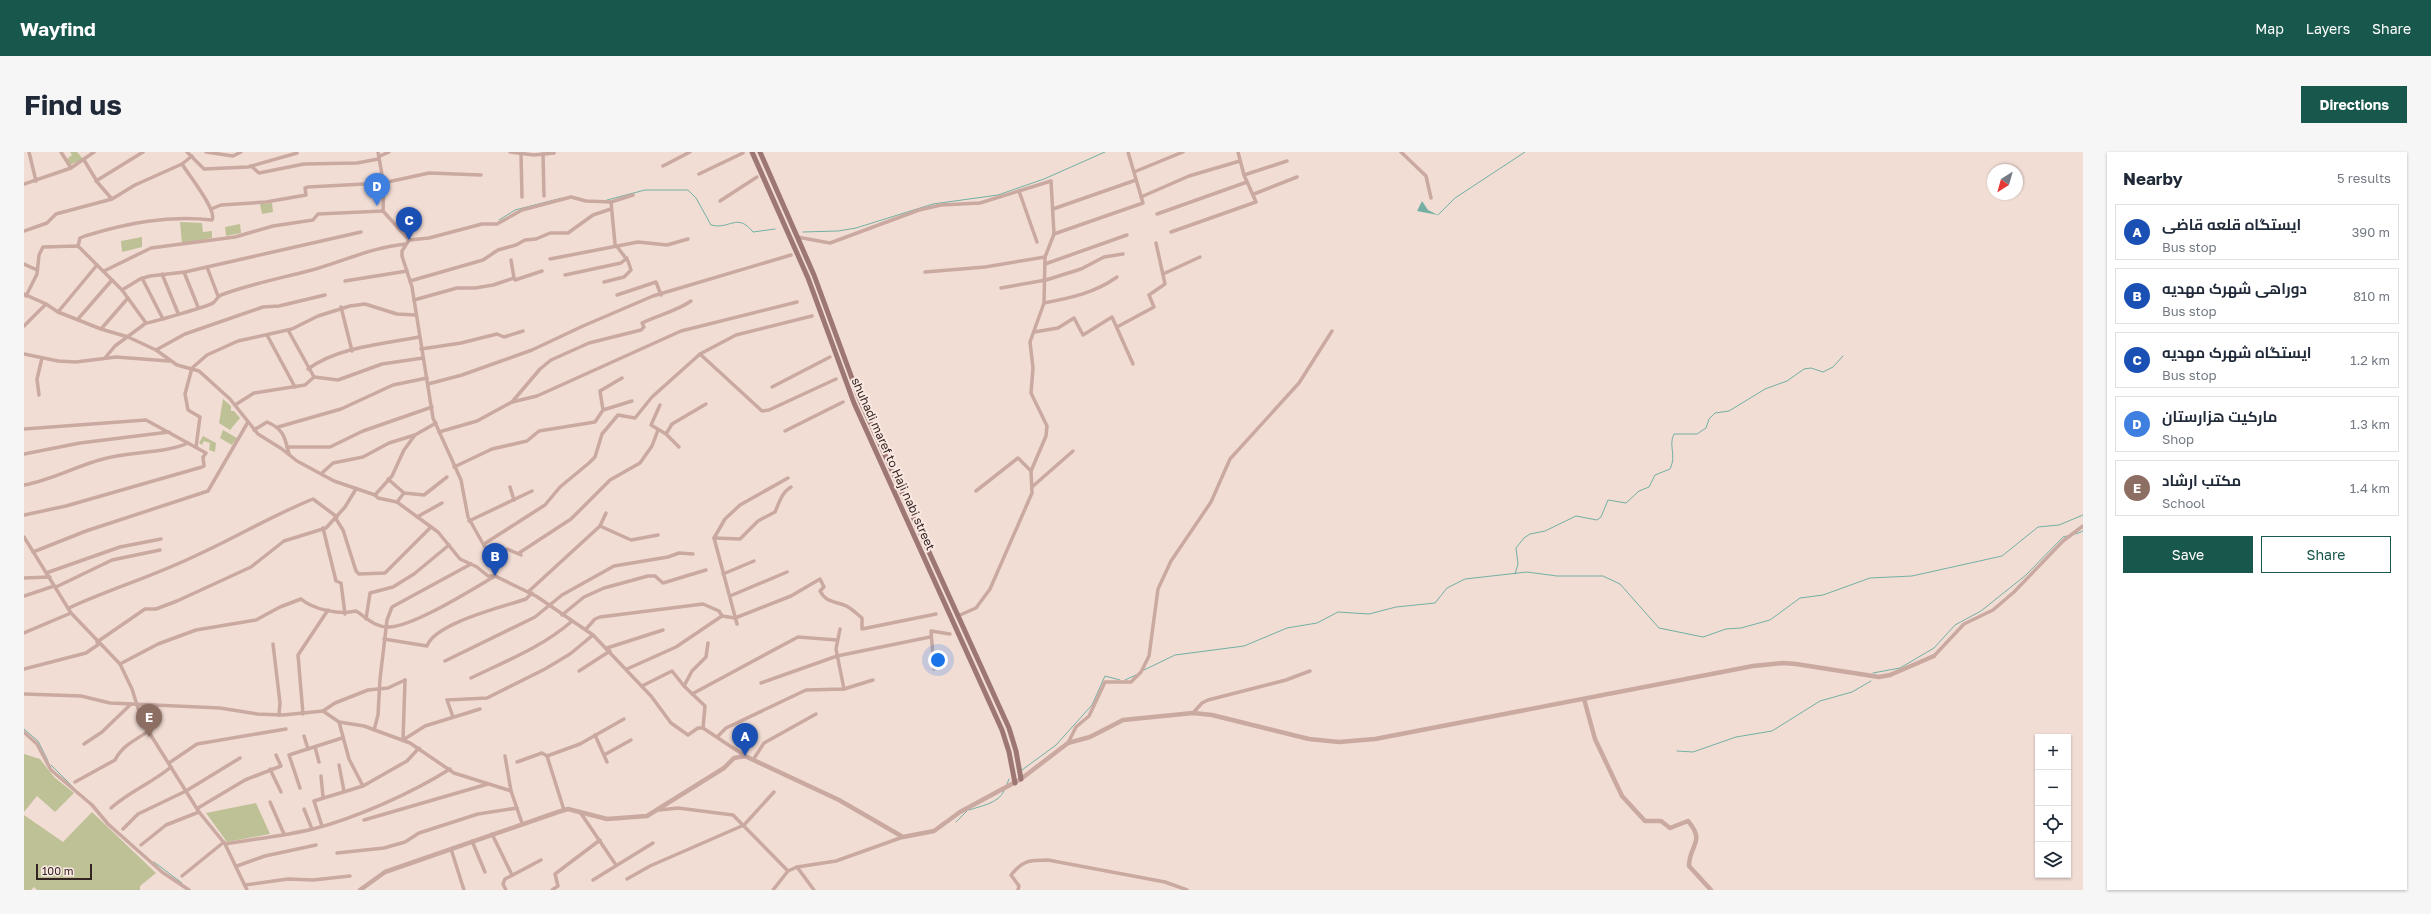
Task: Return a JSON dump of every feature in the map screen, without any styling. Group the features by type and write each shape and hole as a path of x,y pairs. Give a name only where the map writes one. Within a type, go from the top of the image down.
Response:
{"main road":[{"name":"shuhadi maref to Haji nabi street","path":"752,152 808,278 854,403 1002,730 1010,752 1015,783"},
{"path":"760,152 814,275 860,400 1009,728 1016,751 1021,779"}],"street":[{"path":"29,152 36,180"},
{"path":"62,152 71,168"},
{"path":"24,184 71,168 94,152"},
{"path":"96,181 143,152"},
{"path":"187,152 204,169 251,166 297,153"},
{"path":"206,152 233,156 240,152"},
{"path":"251,166 259,173 304,164 357,163 389,152"},
{"path":"510,152 520,154 554,153"},
{"path":"663,166 690,152"},
{"path":"1054,234 1143,203 1128,152"},
{"path":"1134,172 1183,152"},
{"path":"1171,232 1256,202 1254,194 1244,175 1238,152"},
{"path":"1401,152 1426,176 1431,198"},
{"path":"699,174 743,153"},
{"path":"520,154 522,197"},
{"path":"543,154 544,196"},
{"path":"24,231 47,223 56,214 112,199 135,185 182,164 192,156"},
{"path":"379,156 383,183 383,211 409,240"},
{"path":"84,160 96,181 112,199"},
{"path":"1141,197 1189,176 1240,161"},
{"path":"1244,175 1287,161"},
{"path":"78,246 80,238 126,224 168,220 212,220 214,218 211,209 182,164"},
{"path":"211,209 221,205 266,202 306,195 304,188 308,187 383,183 429,173 481,175"},
{"path":"720,201 757,177"},
{"path":"1254,194 1297,177"},
{"path":"1053,209 1136,180"},
{"path":"797,237 830,243 919,210 941,205 980,203 1051,181 1054,234 1046,257 1044,304 1030,342 1033,368 1030,384 1031,393 1047,426 1046,436 1031,471 1032,493 1016,534 990,589 976,608 960,615"},
{"path":"1157,214 1247,182"},
{"path":"1019,191 1037,242"},
{"path":"495,576 490,556 469,521 461,480 436,423 422,358 414,300 402,256 406,244 409,240 429,238 482,224 497,224 522,210 571,197 586,201 612,202 633,195"},
{"path":"604,282 614,280 630,273 627,258 616,246 611,209 612,202"},
{"path":"410,281 483,260 498,250 516,245 525,240 542,237 550,233 568,233 593,215 611,209"},
{"path":"104,271 135,254 160,246 180,245 235,236 273,226 313,220 318,214 383,211"},
{"path":"122,290 142,278 184,272 361,232"},
{"path":"1045,264 1127,235"},
{"path":"550,259 638,242 667,245 688,239"},
{"path":"1117,326 1154,307 1149,295 1165,284 1156,243"},
{"path":"105,358 115,346 146,323 213,303 218,296 314,269 349,257 406,244"},
{"path":"146,323 122,290 78,246 43,247 39,255 38,270 25,295 46,304 58,312 101,329 128,337 156,350 177,365"},
{"path":"1002,288 1046,280 1081,269 1104,257 1123,254"},
{"path":"428,384 462,375 532,350 583,326 661,295 791,255"},
{"path":"925,272 985,267 1046,257"},
{"path":"1163,274 1200,257"},
{"path":"565,275 621,263 627,258"},
{"path":"511,260 514,278"},
{"path":"24,264 38,270"},
{"path":"58,312 97,265"},
{"path":"207,267 218,296"},
{"path":"414,300 457,288 475,288 493,285 514,278 515,280 542,271"},
{"path":"184,272 198,307"},
{"path":"346,281 407,272"},
{"path":"162,274 178,313"},
{"path":"1044,304 1074,297 1098,288 1117,277"},
{"path":"142,278 163,319"},
{"path":"78,319 112,280"},
{"path":"617,295 656,282 661,295"},
{"path":"156,350 185,334 263,307 279,306 325,295"},
{"path":"101,329 128,298"},
{"path":"512,402 540,369 551,360 589,343 641,330 644,327 642,323 648,319 678,308 691,301"},
{"path":"440,432 477,421 512,402 537,396 681,331 797,302"},
{"path":"24,326 46,304"},
{"path":"196,447 200,417 188,410 185,399 192,368 207,355 238,341 288,330 342,307 365,304 397,314 416,316"},
{"path":"342,307 352,351"},
{"path":"484,544 545,505 560,487 595,457 602,434 613,418 618,415 635,418 652,397 700,354 736,335 812,316"},
{"path":"1034,332 1058,328 1074,318 1083,335 1112,317 1134,364"},
{"path":"288,330 314,377 338,380 382,364 422,358"},
{"path":"421,349 461,343 497,334 504,337 523,331"},
{"path":"1068,743 1076,727 1089,716 1105,682 1131,682 1141,672 1149,656 1158,589 1171,560 1211,502 1230,459 1299,383 1329,340 1332,331"},
{"path":"266,335 295,387"},
{"path":"308,368 319,362 352,351 419,337"},
{"path":"24,354 58,361 76,362 105,358 165,359 177,365 192,368 212,382 235,405 254,430 297,461 356,489 374,495 378,498 397,502 431,527 449,545 460,559 471,564 488,576 495,576 530,592 550,604 571,622 593,635 642,686 670,723 682,732 688,735 698,728 702,728 718,736 745,756 839,800 903,837"},
{"path":"700,354 762,412 836,379"},
{"path":"772,387 830,357"},
{"path":"39,395 37,379 42,358"},
{"path":"235,405 254,393 295,387 309,382 314,377"},
{"path":"278,427 341,409 393,385 427,378"},
{"path":"603,410 600,391 622,378"},
{"path":"454,467 492,449 527,441 539,431 595,422 603,410 632,401"},
{"path":"785,431 843,402"},
{"path":"666,434 672,424 706,404"},
{"path":"660,405 650,424 666,434 678,447"},
{"path":"287,446 330,447 363,431 432,407"},
{"path":"24,428 140,419 146,420 206,452 203,457 204,466 202,467 66,506 24,514"},
{"path":"33,552 86,531 208,491 248,422"},
{"path":"254,430 267,422 278,427 284,434 289,455"},
{"path":"322,473 333,463 363,457 389,443 415,435 436,423"},
{"path":"490,556 507,550 520,554 571,519 618,474 640,463 652,446 658,430"},
{"path":"24,454 80,443 169,432"},
{"path":"374,495 392,476 404,450 415,435"},
{"path":"24,485 53,478 103,459 136,452 179,447 188,443"},
{"path":"1032,487 1073,451"},
{"path":"976,491 1018,458 1031,471"},
{"path":"388,479 404,493 424,495 448,477"},
{"path":"737,624 714,538 725,519 740,505 788,478"},
{"path":"510,487 514,500"},
{"path":"714,538 740,539 758,521 775,512 780,500 791,487"},
{"path":"24,669 86,653 145,609 156,608 178,601 251,567 284,541 328,527 356,489"},
{"path":"469,521 532,491"},
{"path":"397,502 404,493"},
{"path":"69,608 103,592 178,564 313,499 336,518 343,530 356,571 359,574 385,573 431,527"},
{"path":"417,516 442,503"},
{"path":"384,640 427,646 431,638 470,617 526,599 530,592 600,526 606,513"},
{"path":"600,526 631,540 658,535"},
{"path":"773,890 788,871 797,867 836,861 903,837 934,831 960,812 1015,783 1068,743 1090,737 1123,720 1193,713 1212,715 1309,739 1340,742 1375,739 1753,666 1783,663 1879,677 1890,675 1934,656 1964,624 1993,610 2063,541 2083,526"},
{"path":"323,528 336,581 342,585 345,614"},
{"path":"24,537 71,613 98,643 120,664 132,689 133,704 142,721 198,810 225,843 247,890"},
{"path":"46,573 120,547 162,539"},
{"path":"366,619 370,592 393,587 414,574 449,545"},
{"path":"25,548 30,547"},
{"path":"24,596 55,586 112,560 160,550"},
{"path":"445,661 535,617 550,604 614,566 668,557 679,553 693,554"},
{"path":"723,574 754,561"},
{"path":"374,730 378,715 384,640 387,620 392,607 471,564"},
{"path":"562,615 584,597 604,588 648,576 655,576 663,583 706,570"},
{"path":"730,596 787,572"},
{"path":"120,664 158,644 196,630 256,620 301,599 312,605 345,614 356,611 366,619 387,627 413,620 495,576"},
{"path":"24,578 50,577"},
{"path":"627,669 676,647 697,631 722,616 736,618 791,596 820,579 824,587 820,591 823,596 828,601 843,604 862,618 862,629 936,614"},
{"path":"586,630 595,619 600,617 688,605 708,604 720,611 722,616"},
{"path":"303,714 298,655 328,610"},
{"path":"24,633 35,630 71,613"},
{"path":"471,678 533,649 554,637 571,622"},
{"path":"840,629 837,640 837,656 844,689"},
{"path":"607,648 662,630"},
{"path":"934,669 930,637 931,631 950,634"},
{"path":"453,716 447,700 487,698 545,670 570,654 593,635"},
{"path":"692,694 799,637 837,640"},
{"path":"761,683 837,656 930,637"},
{"path":"684,686 692,671 706,657 708,643"},
{"path":"273,644 279,698 279,715"},
{"path":"579,671 610,651"},
{"path":"642,686 672,671 684,686 705,706 702,728"},
{"path":"1193,713 1202,703 1208,700 1286,680 1310,671"},
{"path":"24,694 81,696 110,703 170,707 220,708 256,714 279,715 323,711 335,703 368,690 388,688 405,680 403,740"},
{"path":"718,736 726,728 745,721 750,716 802,692 844,689 873,680"},
{"path":"1584,699 1595,739 1622,796 1645,821 1661,821 1670,828 1688,821 1696,830 1698,842 1689,858 1689,866 1710,890"},
{"path":"84,744 102,732 133,704"},
{"path":"403,740 425,726 453,716 480,709"},
{"path":"323,711 339,722 364,726 403,740 420,748 450,769 454,774 511,791"},
{"path":"753,760 764,743 816,714"},
{"path":"546,756 580,744 624,720"},
{"path":"339,722 342,738 349,759 363,786"},
{"path":"169,763 197,744 286,729"},
{"path":"75,782 115,760 117,753 149,731"},
{"path":"24,732 37,744 51,770 92,805 108,824 162,872 190,890"},
{"path":"595,735 607,762"},
{"path":"304,736 308,749"},
{"path":"300,788 289,755 342,738"},
{"path":"604,756 631,740"},
{"path":"315,747 319,762"},
{"path":"322,826 314,801 363,786 407,761 420,748"},
{"path":"517,762 542,753 546,756 564,810"},
{"path":"276,755 281,765"},
{"path":"505,756 511,791 522,823"},
{"path":"360,890 385,872 522,823 564,810 580,812 594,818 607,819 647,816 659,810 724,768 734,758 745,756"},
{"path":"122,829 138,814 186,791 240,758"},
{"path":"141,845 166,825 198,810 245,780 290,761"},
{"path":"339,765 344,791"},
{"path":"111,808 126,795 161,777 172,767"},
{"path":"270,769 281,792"},
{"path":"182,876 225,843 284,834 322,826 406,793 450,769"},
{"path":"321,776 324,797"},
{"path":"364,820 489,784"},
{"path":"627,879 650,866 744,825 774,792"},
{"path":"270,802 284,834"},
{"path":"337,852 384,848 405,842 419,832 478,814 517,808"},
{"path":"659,810 678,808 733,815 788,871"},
{"path":"304,809 312,829"},
{"path":"580,812 616,865"},
{"path":"492,834 512,875"},
{"path":"552,890 558,886 555,874 600,840"},
{"path":"472,841 485,872"},
{"path":"594,880 653,843"},
{"path":"237,866 265,856 316,845"},
{"path":"451,849 464,890"},
{"path":"506,890 503,881 541,860"},
{"path":"1018,890 1019,886 1011,875 1017,868 1029,860 1048,860 1165,882 1187,890"},
{"path":"797,867 814,890"},
{"path":"245,885 288,879 314,880 350,876"}],"green space":[{"path":"70,152 77,152 83,159 70,165 67,159 72,155"},
{"path":"272,203 273,212 262,214 260,204"},
{"path":"180,222 202,223 203,232 212,231 212,238 182,244"},
{"path":"240,224 241,233 226,236 225,227"},
{"path":"142,237 142,247 122,252 121,241"},
{"path":"223,399 231,406 231,411 234,411 240,418 230,430 219,423"},
{"path":"223,430 237,438 232,445 220,438"},
{"path":"203,436 216,443 215,452 209,450 210,443 204,441 202,445 199,443"},
{"path":"24,754 40,759 54,777 74,793 55,812 37,796 24,812"},
{"path":"256,803 270,834 227,842 206,813"},
{"path":"92,812 156,873 140,886 140,890 37,890 34,887 31,890 24,890 24,815 63,842"}],"water":[{"path":"1422,201 1428,210 1438,215 1417,211"}],"waterway":[{"path":"803,232 838,231 856,228 933,204 998,195 1044,179 1105,152"},
{"path":"1438,215 1455,198 1525,152"},
{"path":"607,200 645,190 688,190 696,198 711,225 718,226 738,222 747,226 753,232 775,229"},
{"path":"499,220 515,210 562,198"},
{"path":"1515,574 1518,564 1516,548 1524,538 1530,534 1545,531 1576,516 1597,520 1601,517 1608,500 1626,503 1639,491 1649,487 1655,475 1670,469 1673,459 1672,438 1674,434 1697,434 1706,428 1709,419 1715,413 1729,411 1765,389 1787,381 1804,369 1811,368 1823,372 1833,367 1843,356"},
{"path":"1142,671 1175,655 1244,646 1287,628 1317,623 1338,612 1369,614 1396,607 1435,603 1447,588 1465,579 1527,572 1557,576 1603,576 1620,584 1659,628 1703,637 1726,629 1741,628 1770,620 1800,598 1823,595 1870,578 1912,576 2002,556 2038,527 2059,525 2083,515"},
{"path":"2076,534 2083,531"},
{"path":"1873,673 1900,668 1934,648 1955,625 1981,611 2026,575 2063,537 2067,536"},
{"path":"1125,680 1136,675"},
{"path":"1022,770 1056,745 1092,705 1105,676 1120,680"},
{"path":"1677,751 1693,752 1736,737 1772,731 1820,701 1852,692 1871,681"},
{"path":"24,729 38,741 48,761"},
{"path":"51,765 74,788"},
{"path":"1007,784 1009,779"},
{"path":"969,810 994,801 1002,795 1004,791"},
{"path":"956,822 967,811"},
{"path":"154,862 182,883"}],"place":[{"name":"مارکیت هزارستان","path":"377,206"},
{"name":"ایستگاه شهرک مهدیه","path":"409,240"},
{"name":"دوراهی شهرک مهدیه","path":"495,576"},
{"name":"مکتب ارشاد","path":"149,737"},
{"name":"ایستگاه قلعه قاضی","path":"745,756"}]}
